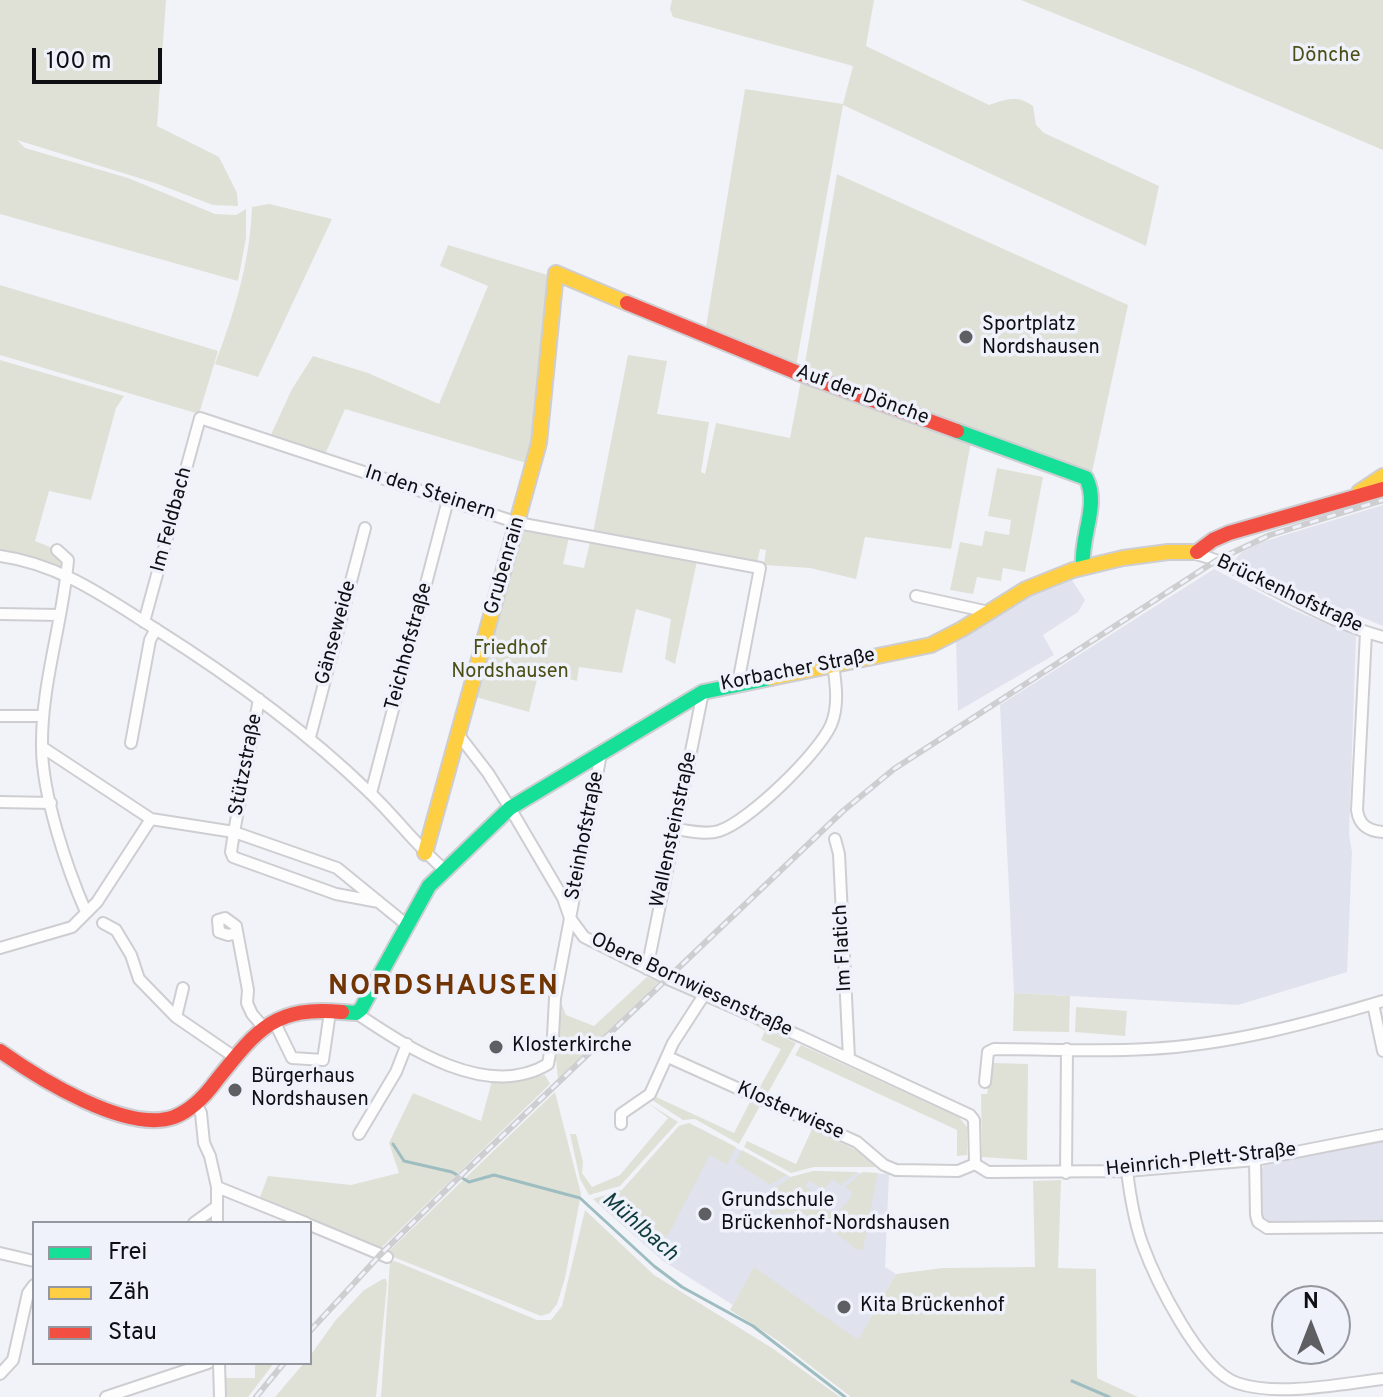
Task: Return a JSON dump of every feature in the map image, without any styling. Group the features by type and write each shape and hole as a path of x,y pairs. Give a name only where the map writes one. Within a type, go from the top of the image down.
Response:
{"street":[{"name":"Grubenrain","path":"425,853 539,443 556,273"},
{"name":"Auf der Dönche","path":"556,273 798,373 1086,478 1093,492 1082,555 1083,566"},
{"name":"In den Steinern","path":"200,418 518,523 760,568 738,683"},
{"name":"Im Feldbach","path":"144,622 200,418"},
{"path":"1346,501 1383,476"},
{"path":"1195,554 1213,540 1229,533 1383,489"},
{"name":"Teichhofstraße","path":"371,793 448,500"},
{"name":"Gänseweide","path":"310,737 365,528"},
{"path":"57,550 68,560 67,575 43,716 42,747 51,803 69,872 86,912"},
{"name":"Korbacher Straße","path":"356,1013 429,886 510,808 703,692 931,645 947,639 1039,582 1083,566 1181,551 1195,554"},
{"name":"Brückenhofstraße","path":"1195,554 1231,566 1310,608 1366,633 1383,637"},
{"path":"0,556 21,559 67,575 227,674 310,737 371,793 425,853 445,870"},
{"path":"916,596 989,612"},
{"path":"0,614 60,615"},
{"path":"131,743 150,640 156,629"},
{"path":"1366,633 1357,810 1363,826 1383,832"},
{"path":"676,829 717,832 740,820 808,757 830,727 836,708 833,664"},
{"name":"Wallensteinstraße","path":"647,969 703,692"},
{"name":"Stützstraße","path":"234,832 259,699"},
{"path":"0,716 43,716"},
{"name":"Obere Bornwiesenstraße","path":"458,734 510,808 563,898 570,918 584,937 647,969 970,1115 974,1120 975,1164"},
{"path":"42,747 151,819 234,832 337,868 407,925"},
{"name":"Steinhofstraße","path":"407,1044 438,1062 488,1076 519,1075 537,1071 548,1064 555,998 601,754"},
{"path":"0,802 51,803"},
{"path":"0,948 72,927 97,902 151,819"},
{"path":"234,832 231,852 239,861 351,899 381,902"},
{"name":"Im Flatich","path":"835,839 839,854 849,1058"},
{"path":"103,923 116,930 131,955 139,979 176,1017 233,1056"},
{"path":"237,933 248,990 247,1003 252,1014 269,1024 292,1058 323,1060 330,1012"},
{"path":"176,1017 183,988"},
{"path":"621,1124 621,1114 650,1094 673,1043 704,995"},
{"path":"985,1082 988,1052 994,1049 1147,1049 1239,1039 1378,1003 1383,1051"},
{"path":"0,1051 64,1090 113,1111 140,1118 171,1118 196,1104 233,1056 269,1024 293,1012 356,1013 407,1044 396,1072 359,1134"},
{"path":"1066,1173 1067,1049"},
{"name":"Klosterwiese","path":"668,1057 857,1142 884,1165 908,1171"},
{"path":"196,1104 201,1113 204,1143 217,1187 217,1221"},
{"name":"Heinrich-Plett-Straße","path":"908,1171 958,1171 975,1164 988,1172 1127,1171 1255,1160 1383,1135"},
{"path":"1255,1160 1256,1215 1258,1222 1267,1228 1383,1227"},
{"path":"1127,1171 1135,1218 1151,1266 1191,1339 1228,1379 1250,1386 1310,1387 1383,1379"},
{"path":"217,1187 301,1221"},
{"path":"197,1221 216,1207"},
{"path":"312,1226 387,1257"},
{"path":"0,1253 32,1261"},
{"path":"0,1374 13,1360 28,1293 32,1288"},
{"path":"106,1397 202,1365"},
{"path":"219,1365 220,1397"}],"shaded area":[{"path":"1383,505 1383,626 1325,602 1307,600 1233,561 1242,552 1262,542"},
{"path":"1214,569 1291,609 1356,636 1347,972 1238,1005 1014,993 1000,705"},
{"path":"1070,577 1085,600 1078,612 1043,635 1054,655 958,711 956,639 1004,609"},
{"name":"Grundschule Brückenhof-Nordshausen","path":"689,1123 791,1177 813,1171 889,1174 885,1267 896,1274 858,1341 754,1268 733,1305 663,1261 593,1199 622,1190 679,1126"},
{"path":"1383,1141 1383,1224 1266,1224 1260,1216 1259,1174 1265,1163"}],"green space":[{"path":"0,0 166,0 157,126 219,157 237,193 238,206 213,205 155,183 17,140 25,148 128,178 215,214 236,215 246,209 246,238 238,281 0,214"},
{"path":"672,0 874,0 866,46 989,105 1012,99 1022,100 1033,106 1036,125 1044,133 1159,186 1146,246 843,105 796,366 706,327 745,89 843,104 853,66 673,17 670,9"},
{"name":"Dönche","path":"1021,0 1383,0 1383,150 1193,69"},
{"name":"Sportplatz Nordshausen","path":"837,174 1128,305 1092,472 804,369"},
{"path":"269,204 332,219 258,377 215,364 240,287 252,207"},
{"path":"448,245 551,276 533,465 345,409 323,459 268,441 292,389 313,356 368,373 439,404 488,286 440,266"},
{"path":"0,285 218,351 199,414 0,355"},
{"path":"628,355 667,361 657,414 709,422 701,472 705,474 716,423 790,438 801,381 971,442 951,549 865,537 856,579 810,568 764,565 766,550 760,549 757,563 593,533"},
{"path":"0,360 124,396 116,408 91,500 49,491 35,541 57,550 68,560 67,575 0,556"},
{"path":"997,468 1043,477 1025,572 1003,568 1001,581 977,577 973,594 950,590 960,542 982,546 985,531 1009,535 1011,520 988,516"},
{"name":"Friedhof Nordshausen","path":"518,523 569,537 563,564 584,568 590,542 697,561 675,664 665,659 671,619 636,609 622,673 579,667 577,681 539,671 529,712 469,695"},
{"path":"647,977 659,982 558,1079 556,1060 560,1000 566,1015 594,1026"},
{"path":"1014,993 1070,996 1069,1032 1013,1031"},
{"path":"1076,1007 1127,1011 1125,1036 1075,1032"},
{"path":"750,1022 796,1043 766,1096 757,1092 781,1049 761,1040 765,1031"},
{"path":"801,1045 959,1117 967,1127 967,1155 957,1156 957,1130 795,1055"},
{"path":"993,1063 1028,1064 1027,1160 982,1157 981,1094 987,1094"},
{"path":"545,1075 550,1084 379,1250 260,1197 268,1176 351,1185 399,1173 389,1143 413,1093 481,1121 492,1081"},
{"path":"555,1092 581,1194 565,1278 557,1304 550,1313 541,1316 386,1254"},
{"path":"654,1096 734,1133 750,1102 760,1106 739,1144 695,1119 683,1120 652,1100"},
{"path":"648,1103 678,1122 620,1186 589,1195 580,1179 570,1134 576,1134 583,1162 582,1173 592,1187 620,1175 668,1118"},
{"path":"689,1123 736,1147 727,1165 710,1155 667,1237 639,1221 627,1229 593,1199 622,1190 679,1126"},
{"path":"812,1129 856,1150 876,1167 814,1167 791,1173 744,1147 747,1141 796,1164"},
{"path":"742,1150 787,1175 770,1185 735,1162"},
{"path":"813,1171 858,1172 841,1185 833,1179 824,1189 809,1181 805,1186 811,1190 807,1196 836,1216 845,1204 848,1205 853,1193 845,1187 863,1172 878,1173 869,1217 860,1213 869,1220 863,1249 858,1250 813,1216 810,1218 802,1212 771,1214 771,1207 778,1198 779,1190 775,1188 791,1177"},
{"path":"1061,1180 1058,1268 1096,1269 1097,1378 1138,1397 851,1397 777,1340 730,1310 754,1267 858,1340 896,1274 943,1268 1035,1267 1033,1181"},
{"path":"585,1210 654,1275 772,1348 840,1397 381,1397 390,1262 395,1261 537,1320 551,1320 562,1306"},
{"path":"386,1279 376,1397 275,1397 302,1365 312,1365 312,1353 335,1321 364,1290"},
{"path":"255,1365 272,1365 248,1397 224,1397 224,1378 255,1378"}],"waterway":[{"name":"Mühlbach","path":"393,1144 404,1161 452,1172 469,1182 494,1175 580,1198 654,1266 682,1287 753,1326 845,1397"},
{"path":"1072,1381 1109,1397"}],"railway":[{"path":"312,1329 380,1255 456,1180 843,811 894,769 1217,560 1270,535 1383,500"},
{"path":"256,1397 282,1365"}],"traffic: fast":[{"path":"957,431 1086,478 1091,499 1083,566"},
{"path":"342,1012 356,1013 361,1009 429,886 510,808 703,692 771,678"}],"traffic: slow":[{"path":"425,853 539,443 556,273 627,303"},
{"path":"1359,492 1383,476"},
{"path":"771,678 931,645 1026,589 1073,570 1123,558 1197,552"}],"traffic: jam":[{"path":"627,303 798,373 957,431"},
{"path":"1197,552 1229,533 1383,489"},
{"path":"0,1051 59,1088 108,1111 155,1120 174,1117 192,1106 243,1048 268,1025 299,1013 342,1012"}],"place":[{"name":"Sportplatz Nordshausen","path":"966,337"},
{"name":"Klosterkirche","path":"496,1047"},
{"name":"Bürgerhaus Nordshausen","path":"235,1090"},
{"name":"Grundschule Brückenhof-Nordshausen","path":"705,1214"},
{"name":"Kita Brückenhof","path":"844,1307"}],"district":[{"name":"NORDSHAUSEN","path":"444,988"}]}
